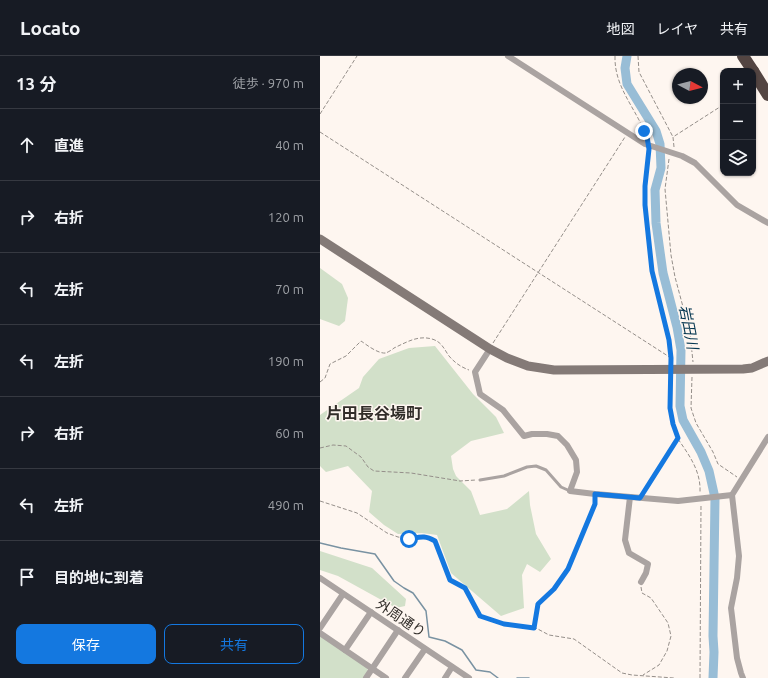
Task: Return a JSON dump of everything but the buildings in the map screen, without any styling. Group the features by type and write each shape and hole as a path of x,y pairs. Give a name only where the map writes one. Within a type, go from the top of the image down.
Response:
{"highway":[{"path":"743,56 751,68"},
{"path":"756,76 768,95"}],"street":[{"path":"508,56 650,146 670,152 695,163 738,205 768,223"},
{"path":"320,239 490,349 507,358 528,366 554,370 743,369 752,368 768,361"},
{"path":"490,349 475,372 480,394 503,410 524,436 532,434 558,436 567,445 576,460 577,472 570,491 678,501 732,495"},
{"path":"743,678 737,658 731,608 737,578 739,556 732,495 768,437"},
{"path":"630,497 625,540 629,553 648,564 646,573 641,582"},
{"name":"外周通り","path":"320,578 469,678"},
{"path":"320,628 343,594"},
{"path":"345,650 371,612"},
{"path":"366,678 398,630"},
{"path":"320,634 386,678"},
{"path":"405,678 425,649"},
{"path":"445,678 452,667"}],"lane":[{"path":"480,480 504,476 527,466 536,466 546,470 562,487 570,491"},
{"path":"568,569 595,504 595,494"}],"path":[{"path":"320,114 357,56"},
{"path":"615,56 615,68 618,81 644,131 650,146 645,186 645,205 652,271 669,340 671,358 670,408 673,424 678,438 698,474 700,498"},
{"path":"638,56 639,72 673,137 674,144 670,152 665,189 671,255 675,277 691,338 693,370 691,400 693,414 696,423 713,452 718,464 741,480"},
{"path":"673,137 720,107"},
{"path":"320,132 671,358"},
{"path":"490,349 628,133"},
{"path":"320,382 325,378 330,364 346,356 361,341 379,352 386,353 412,339 431,339 437,341 456,363 475,372"},
{"path":"640,498 678,438"},
{"path":"320,448 333,445 346,446 361,457 368,467 374,471 410,473 460,481 480,480"},
{"path":"689,499 691,503 701,504 700,678"},
{"path":"320,501 357,513 386,533 409,539 420,536 427,537 435,541 450,580 465,588 480,616 504,624 534,628 549,635 574,639 622,673 674,678"},
{"path":"534,628 538,604 554,589 568,569"},
{"path":"641,582 642,593 651,598 668,623 671,636 667,651 659,665 643,675"}],"green space":[{"path":"320,268 342,284 348,298 345,321 339,326 320,319"},
{"path":"435,346 473,394 496,417 504,433 471,441 451,456 453,469 456,476 471,491 480,515 507,509 529,491 530,505 536,534 551,559 540,572 527,564 522,575 524,608 501,616 451,573 437,535 422,533 398,534 384,525 369,512 372,491 348,466 326,472 320,466 320,415 359,388 363,377 379,359 409,348"},
{"path":"320,551 372,568 406,599 405,606 396,608 338,576 320,570"},
{"path":"320,636 367,667 368,671 363,678 320,678"}],"waterway":[{"name":"岩田川","path":"627,56 625,68 627,84 656,131 660,144 661,168 655,190 656,223 663,273 677,327 681,350 680,406 683,420 701,452 709,471 715,498 713,678"},
{"path":"320,543 375,554 394,581 413,593 426,611 429,637 445,641 462,650 476,670 490,672 498,678"},
{"path":"517,678 529,678"}],"district":[{"name":"片田長谷場町","path":"374,413"}],"route":[{"path":"409,539 420,536 427,537 435,541 450,580 465,588 480,616 504,624 534,628 538,604 554,589 568,569 595,504 595,494 640,498 678,438 673,424 670,408 671,358 669,340 652,271 645,205 645,186 649,149 647,137 644,131"}]}
